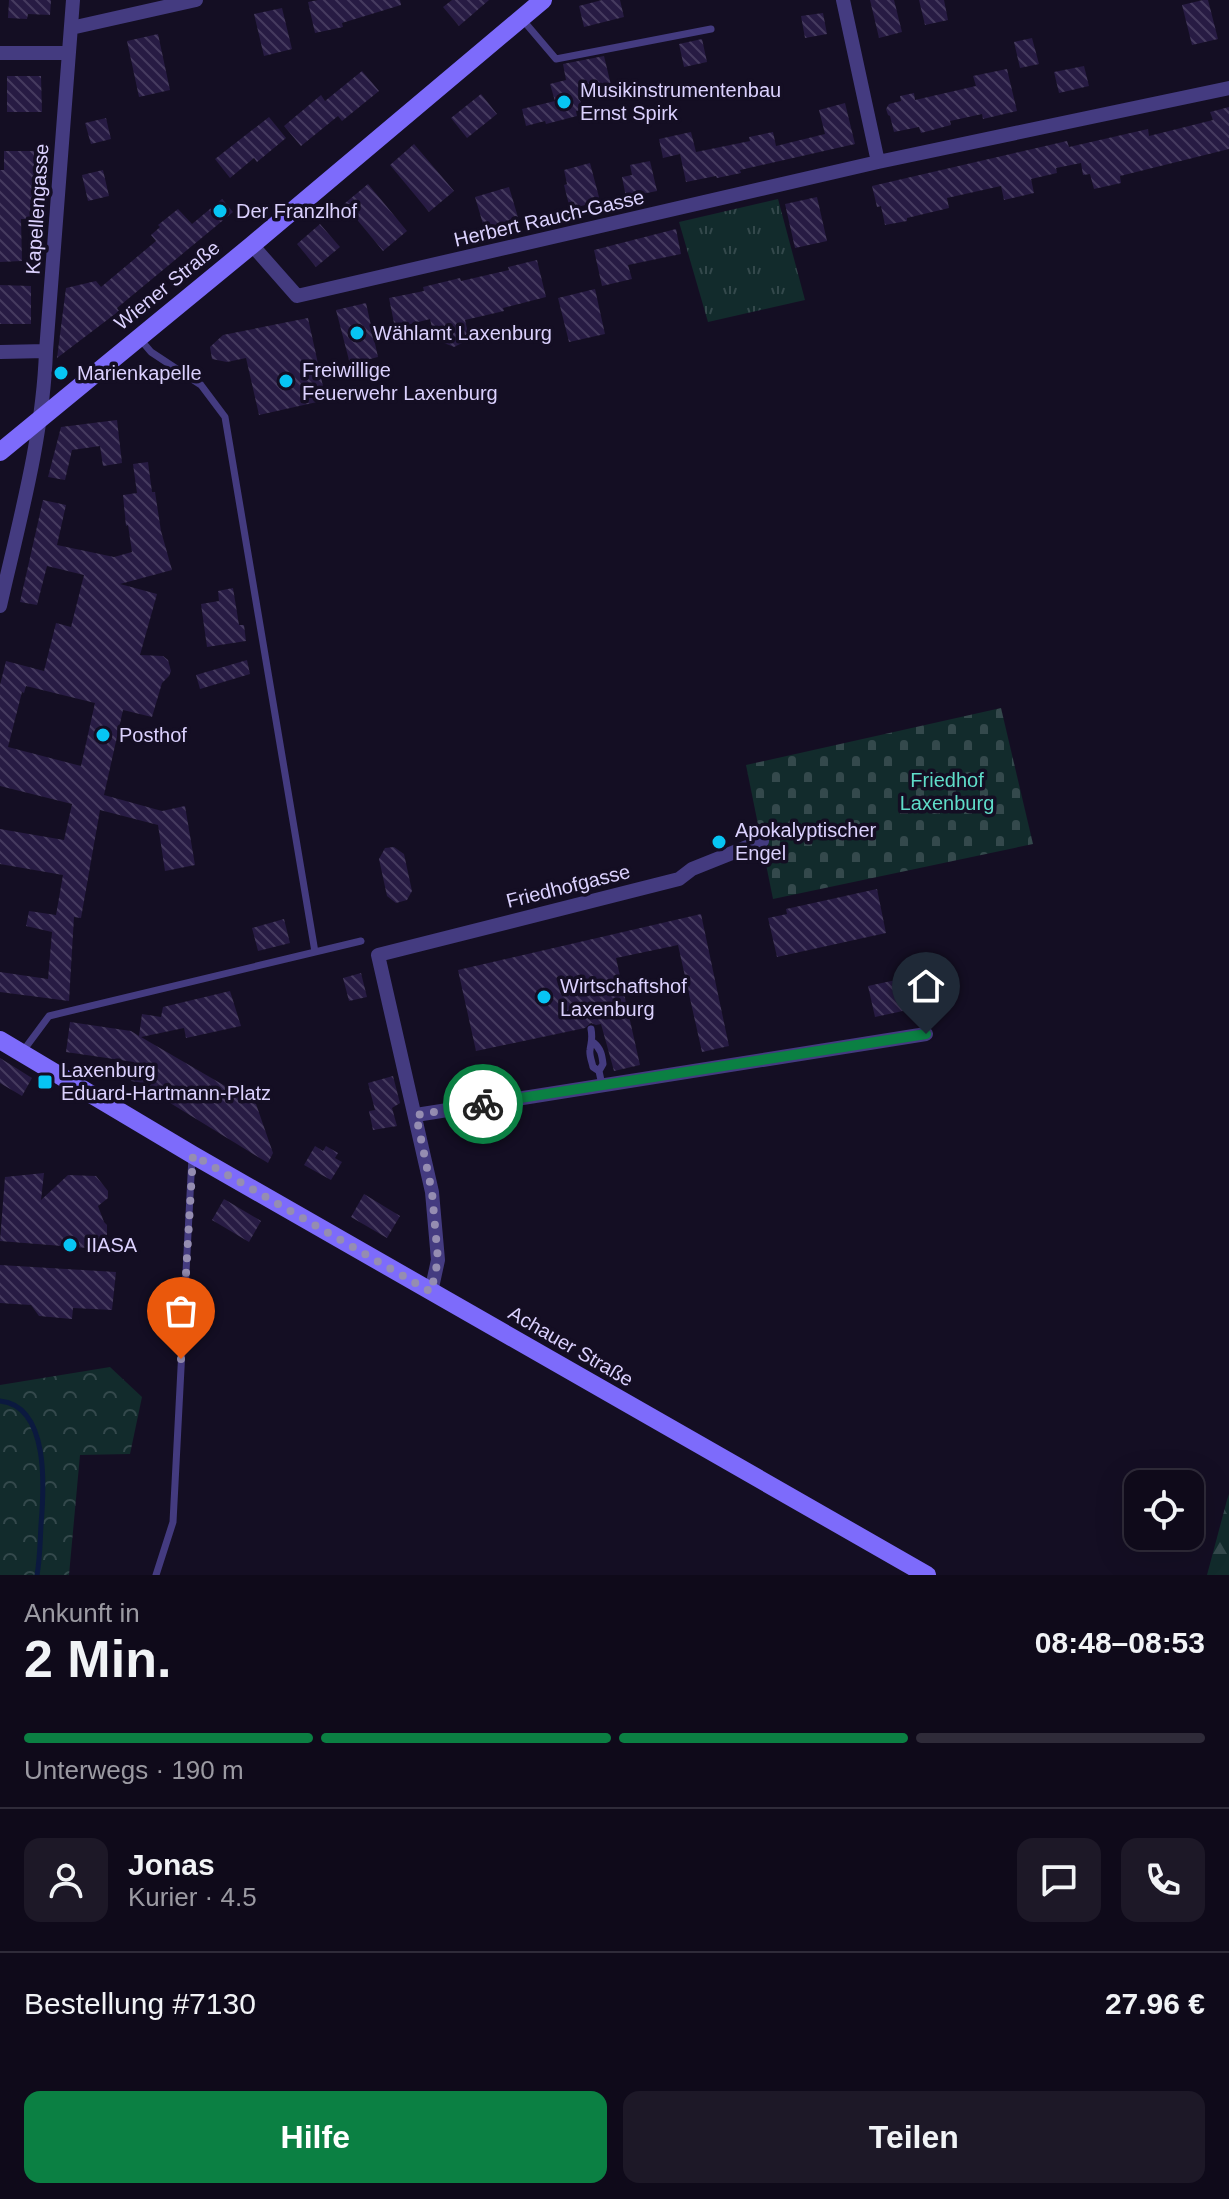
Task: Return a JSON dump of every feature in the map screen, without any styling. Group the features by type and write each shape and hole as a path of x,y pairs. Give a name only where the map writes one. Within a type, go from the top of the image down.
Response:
{"street":[{"name":"Kapellengasse","path":"39,420 44,391 73,0"},
{"path":"71,28 196,0"},
{"name":"Wiener Straße","path":"0,452 543,0"},
{"path":"843,0 878,162"},
{"path":"0,53 69,53"},
{"name":"Herbert Rauch-Gasse","path":"252,245 297,296 878,162 1229,88"},
{"path":"0,352 46,351"},
{"path":"0,606 39,420"},
{"name":"Friedhofgasse","path":"416,1115 378,955 679,879 692,869 762,841"},
{"path":"431,1292 438,1260 432,1192 416,1115 601,1078 926,1034"},
{"name":"Achauer Straße","path":"0,1040 193,1155 927,1575"}],"lane":[{"path":"521,18 556,59 711,29"},
{"path":"139,337 151,352 201,385 225,417 315,952"},
{"path":"22,1052 49,1016 361,941"},
{"path":"591,1029 593,1067 601,1078"},
{"path":"156,1575 173,1522 193,1155"}],"green space":[{"path":"778,199 805,300 708,322 679,222"},
{"name":"Friedhof Laxenburg","path":"1001,708 1033,844 773,899 746,765"},
{"path":"110,1367 142,1397 130,1454 80,1455 69,1575 0,1575 0,1385"},
{"path":"1229,1494 1229,1575 1207,1575 1227,1500"}],"building":[{"path":"9,0 51,0 50,15 28,14 27,19 8,18"},
{"path":"400,0 401,5 342,23 343,27 315,33 308,2"},
{"path":"452,0 489,0 459,26 443,7"},
{"path":"602,0 620,0 624,17 584,27 579,6"},
{"path":"870,0 894,0 902,32 879,38"},
{"path":"919,0 944,0 948,20 925,25"},
{"path":"1208,0 1218,39 1192,45 1182,5"},
{"path":"282,8 292,49 264,56 254,14"},
{"path":"823,13 827,34 805,38 801,16"},
{"path":"158,34 170,90 139,97 127,41"},
{"path":"1032,38 1039,64 1020,68 1014,42"},
{"path":"702,39 707,62 684,67 679,44"},
{"path":"604,56 611,85 586,90 588,98 580,100 583,110 576,111 577,116 526,126 522,109 555,101 550,84 566,80 563,64"},
{"path":"1084,66 1089,86 1059,93 1054,72"},
{"path":"1007,69 1017,111 983,119 982,114 950,121 951,125 921,133 919,127 894,132 886,109 889,104 901,101 900,96 914,93 915,100 976,86 973,76"},
{"path":"362,71 379,91 342,121 338,116 301,146 284,126 321,95 325,101"},
{"path":"7,76 41,76 42,112 7,112"},
{"path":"481,94 497,114 467,138 451,118"},
{"path":"845,103 855,144 740,170 741,173 686,182 680,154 663,158 659,139 691,132 696,152 750,141 749,137 773,132 776,146 825,134 819,110"},
{"path":"1229,107 1229,149 1120,176 1121,183 1094,189 1090,174 1083,175 1081,163 1056,168 1057,173 1031,179 1034,193 1004,200 1001,186 947,198 949,208 907,218 907,221 885,225 881,206 877,207 872,186 1067,141 1069,147 1148,129 1149,136 1213,120 1210,112"},
{"path":"269,117 286,138 257,162 254,158 230,178 215,159"},
{"path":"106,118 111,139 91,144 85,123"},
{"path":"414,144 454,191 429,212 390,165"},
{"path":"4,151 34,151 34,203 39,203 39,219 21,219 22,261 0,262 0,170 4,170"},
{"path":"650,161 657,191 626,197 622,177 632,175 630,165"},
{"path":"590,163 600,201 570,209 564,170"},
{"path":"103,170 109,196 88,201 82,175"},
{"path":"368,184 407,231 383,251 344,204"},
{"path":"509,187 520,224 486,234 475,197"},
{"path":"817,197 827,241 795,248 785,204"},
{"path":"222,199 233,212 117,308 119,311 57,358 66,288 96,281 101,287 156,241 151,235 178,209 192,224"},
{"path":"320,224 340,247 316,267 297,244"},
{"path":"676,229 681,254 628,265 632,279 602,286 594,250"},
{"path":"537,260 546,297 465,320 468,333 464,342 454,347 444,343 440,330 433,332 430,319 395,328 389,298 424,291 423,287 460,278 461,281 509,270 508,267"},
{"path":"0,285 31,286 31,324 0,324"},
{"path":"595,289 605,334 569,342 558,298"},
{"name":"Wählamt Laxenburg","path":"366,303 378,357 350,364 336,310"},
{"name":"Freiwillige Feuerwehr Laxenburg","path":"308,318 326,400 259,415 246,358 227,362 212,359 210,347 223,335"},
{"path":"117,420 122,463 103,466 100,446 72,450 65,480 48,477 61,427"},
{"path":"148,462 152,492 155,492 161,531 172,570 120,584 157,594 140,655 163,656 168,660 171,671 162,683 152,717 123,710 104,795 162,811 185,806 195,865 165,871 158,825 100,810 81,918 74,917 69,1001 0,992 0,972 48,979 52,932 26,926 29,911 56,915 63,875 0,864 0,829 64,840 72,804 0,786 0,685 6,661 44,671 56,623 71,627 84,575 47,566 37,605 20,602 43,500 66,505 57,545 114,557 132,552 123,495 137,493 133,464","holes":["26,686 95,703 81,766 8,747"]},
{"path":"233,588 239,625 244,625 246,641 207,647 201,604 219,601 218,591"},
{"path":"247,660 250,674 200,689 196,675"},
{"path":"394,847 404,854 412,891 407,900 396,903 387,896 379,859 385,848"},
{"path":"877,889 886,933 777,957 768,918 787,914 786,909"},
{"name":"Wirtschaftshof Laxenburg","path":"701,914 729,1046 702,1052 678,945 616,958 640,1065 614,1071 601,1024 591,1023 585,1028 476,1051 458,970"},
{"path":"284,919 290,943 258,951 252,928"},
{"path":"361,973 367,997 349,1001 343,978"},
{"path":"896,980 903,1011 875,1017 868,986"},
{"path":"230,991 241,1026 186,1038 184,1028 141,1037 256,1104 273,1153 268,1163 149,1090 151,1084 131,1081 134,1062 66,1052 70,1022 131,1031 139,1036 142,1014 161,1017 163,1007"},
{"path":"0,1058 32,1078 22,1096 0,1083"},
{"path":"393,1076 400,1103 392,1108 397,1126 373,1130 369,1111 375,1110 368,1083"},
{"path":"315,1146 323,1151 326,1146 338,1153 335,1158 342,1162 331,1180 304,1165"},
{"path":"44,1173 41,1200 68,1175 96,1176 108,1191 108,1198 98,1206 107,1225 107,1244 99,1249 0,1241 5,1177"},
{"path":"364,1194 400,1216 387,1238 351,1217"},
{"path":"224,1199 261,1221 249,1242 212,1220"},
{"path":"0,1265 116,1272 112,1310 73,1308 72,1319 39,1316 31,1305 0,1303"}],"waterway":[{"path":"0,1401 16,1406 28,1418 36,1433 43,1472 37,1575"}],"way so far":[{"path":"181,1359 193,1155 431,1292 438,1260 432,1192 416,1115 483,1104"}],"place":[{"name":"Musikinstrumentenbau Ernst Spirk","path":"564,102"},
{"name":"Der Franzlhof","path":"220,211"},
{"name":"Wählamt Laxenburg","path":"357,333"},
{"name":"Marienkapelle","path":"61,373"},
{"name":"Freiwillige Feuerwehr Laxenburg","path":"286,381"},
{"name":"Posthof","path":"103,735"},
{"name":"Apokalyptischer Engel","path":"719,842"},
{"name":"Wirtschaftshof Laxenburg","path":"544,997"},
{"name":"Laxenburg Eduard-Hartmann-Platz","path":"45,1082"},
{"name":"IIASA","path":"70,1245"}],"route":[{"path":"483,1104 926,1034"}]}
